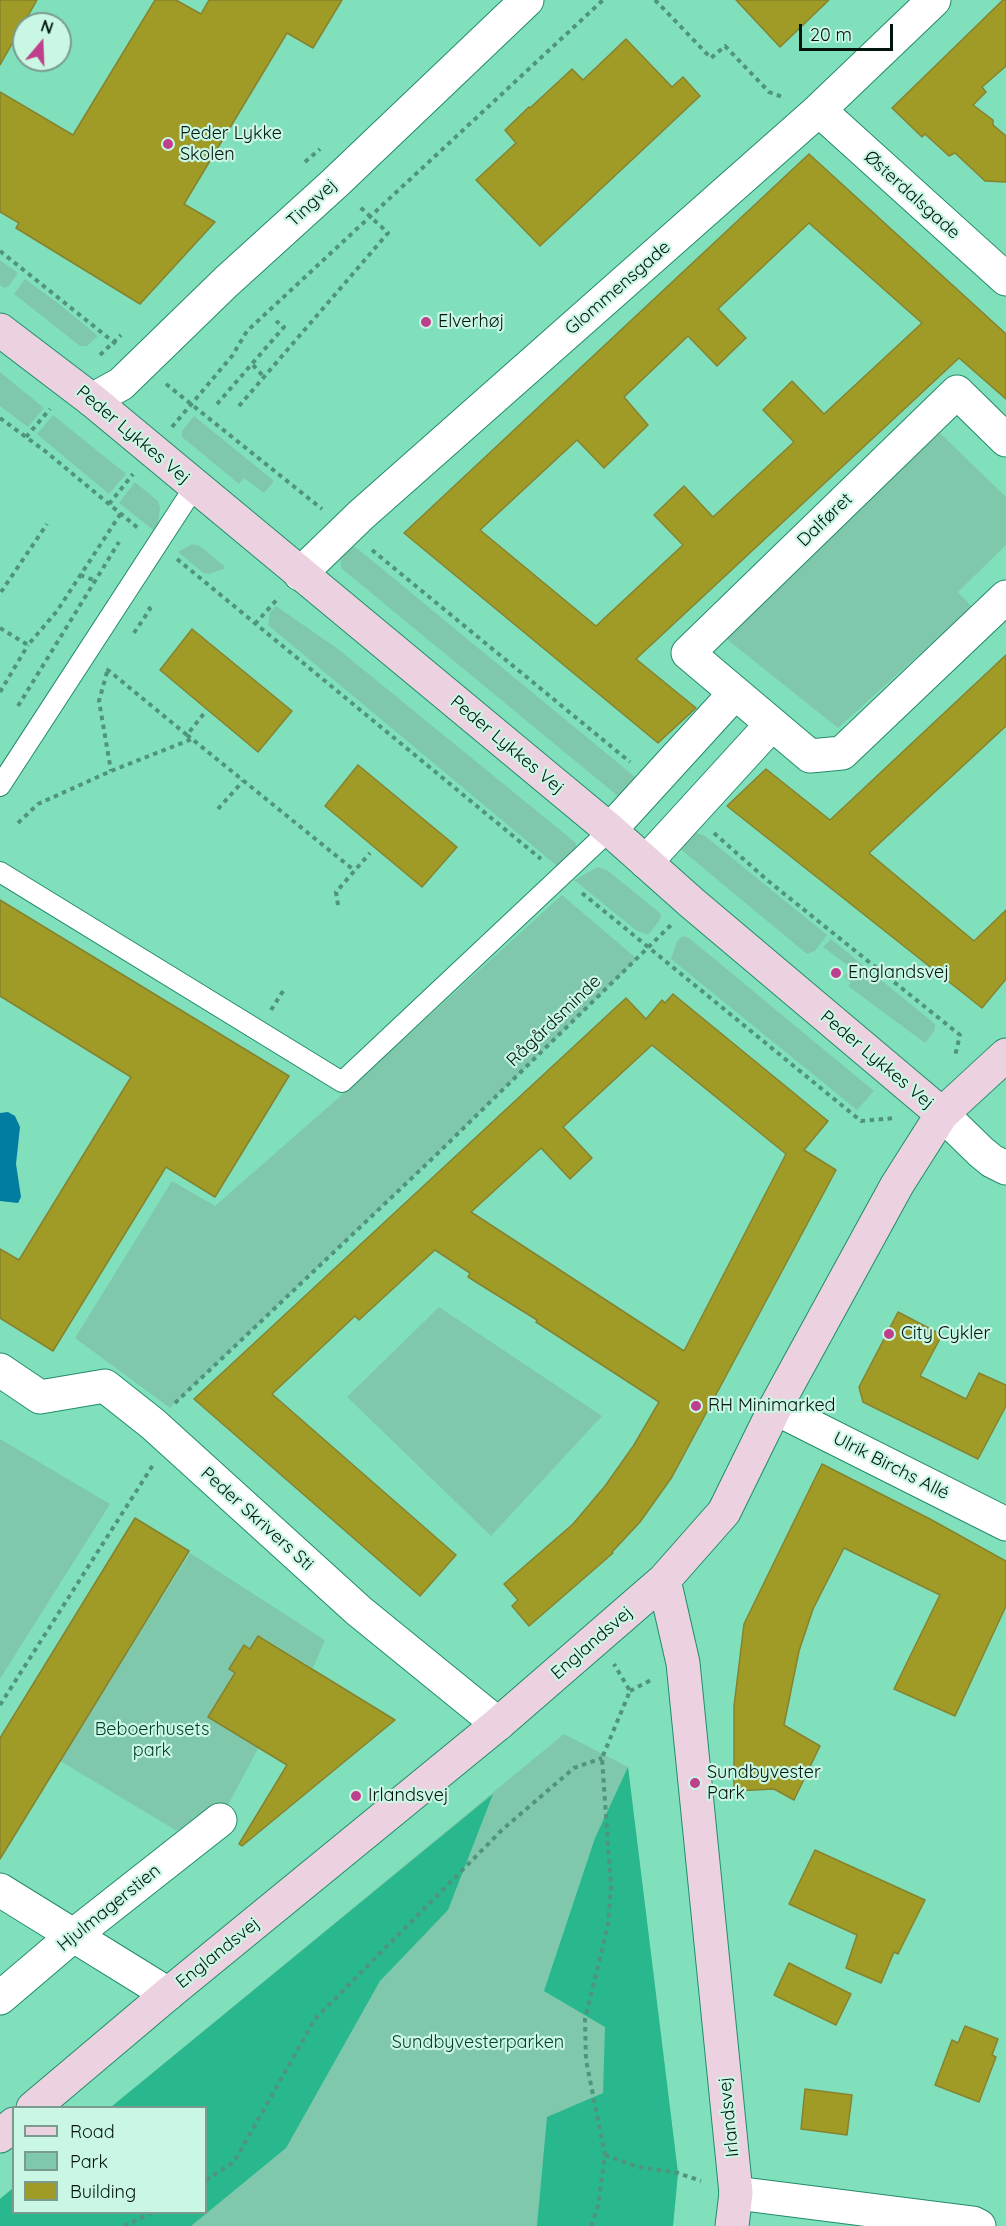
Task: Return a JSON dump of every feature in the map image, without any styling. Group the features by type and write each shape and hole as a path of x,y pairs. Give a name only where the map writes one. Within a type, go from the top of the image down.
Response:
{"street":[{"name":"Tingvej","path":"92,400 121,384 527,0"},
{"name":"Glommensgade","path":"300,574 347,529 819,110 934,0"},
{"name":"Østerdalsgade","path":"819,110 1006,279"},
{"name":"Peder Lykkes Vej","path":"0,330 92,400 610,830 692,903 942,1114 981,1152 1006,1168"},
{"name":"Dalføret","path":"1006,440 957,392 688,653 810,756 842,753 1006,597"},
{"path":"610,830 735,693"},
{"path":"646,862 772,724"},
{"name":"Englandsvej","path":"35,2106 168,1994 498,1724 664,1581 724,1512 775,1408 897,1185 942,1114 1006,1055"},
{"name":"Peder Skrivers Sti","path":"0,1370 40,1397 105,1386 161,1431 359,1611 498,1724"},
{"name":"Ulrik Birchs Allé","path":"775,1408 1006,1524"},
{"name":"Irlandsvej","path":"664,1581 683,1663 736,2193 732,2226"},
{"name":"Hjulmagerstien","path":"0,1998 74,1935 220,1820"},
{"path":"0,1890 168,1994"},
{"path":"0,2136 12,2126"},
{"path":"736,2193 973,2223 979,2226"}],"lane":[{"path":"0,786 195,486"},
{"path":"0,872 342,1082 610,830"}],"path":[{"path":"191,403 232,356 247,331 603,0"},
{"path":"656,0 711,58 725,46 769,92 819,110"},
{"path":"239,406 388,233 335,183"},
{"path":"0,251 347,529 654,782"},
{"path":"217,404 284,327 276,321"},
{"path":"253,365 263,376"},
{"path":"0,418 45,451 158,543 861,1121 942,1114"},
{"path":"0,692 28,645 57,611 121,513"},
{"path":"0,592 47,524"},
{"path":"18,706 119,542"},
{"path":"80,575 94,580"},
{"path":"129,588 150,609 132,635"},
{"path":"0,628 28,645"},
{"path":"111,771 99,701 108,670 114,662"},
{"path":"108,670 355,871"},
{"path":"187,735 205,712"},
{"path":"18,824 38,804 111,771 192,739"},
{"path":"218,809 243,781"},
{"path":"691,813 767,880 960,1035 955,1058"},
{"path":"338,905 336,892 370,854"},
{"name":"Rågårdsminde","path":"0,1705 161,1431 434,1158 650,948 692,903"},
{"path":"266,1019 285,988"},
{"path":"591,2226 598,2206 605,2155 586,2060 585,2019 608,1925 611,1888 602,1758 630,1691 599,1638"},
{"path":"207,2179 234,2162 315,2019 503,1829 573,1768 602,1758"},
{"path":"605,2155 638,2167 678,2173 736,2193"},
{"path":"124,2226 149,2214"}],"green space":[{"path":"0,260 18,273 9,286 4,288 0,285"},
{"path":"25,279 98,336 87,346 80,346 14,294"},
{"path":"0,372 44,408 28,427 0,406"},
{"path":"53,415 126,474 109,494 37,434"},
{"path":"194,416 274,481 264,493 244,478 239,484 182,437 182,431"},
{"path":"940,433 1006,497 1006,545 958,592 972,607 838,728 724,637"},
{"path":"135,482 158,501 160,508 157,533 119,503"},
{"path":"192,544 200,546 224,566 224,569 209,574 203,573 178,552"},
{"path":"348,544 358,549 640,781 619,797 341,568 340,555"},
{"path":"276,606 338,649 576,843 576,850 563,865 557,866 268,625 270,612"},
{"path":"686,829 705,836 827,935 815,951 807,954 678,847"},
{"path":"598,867 607,870 661,914 660,920 648,935 637,931 574,880"},
{"path":"562,895 637,959 434,1157 170,1408 75,1338 172,1181 215,1206 352,1086"},
{"path":"683,936 689,938 874,1091 857,1110 671,959 677,941"},
{"path":"831,939 935,1024 935,1030 925,1043 848,986 851,983 844,977 851,968 823,947"},
{"path":"439,1307 602,1416 491,1536 347,1397"},
{"path":"0,1439 110,1504 0,1679"},
{"name":"Beboerhusets park","path":"190,1553 325,1640 313,1668 262,1637 213,1717 259,1747 220,1820 198,1816 177,1831 60,1761"},
{"name":"Sundbyvesterparken","path":"564,1734 628,1767 678,2173 673,2226 0,2226 0,2199 12,2189 12,2214 207,2214 207,2106 112,2106"},
{"path":"628,1767 678,2173 673,2226 537,2226 547,2117 603,2093 605,2027 544,1991 595,1838"},
{"path":"493,1794 448,1910 380,1981 286,2148 207,2213 207,2106 112,2106"},
{"path":"12,2189 12,2214 206,2214 191,2226 0,2226 0,2199"}],"water":[{"path":"8,1112 15,1116 20,1127 16,1164 21,1197 18,1203 0,1201 0,1113"}],"building":[{"path":"0,0 37,0 30,12 12,12 12,44 0,65"},
{"name":"Peder Lykke Skolen","path":"155,0 176,0 201,14 209,0 342,0 313,48 287,33 184,204 215,222 140,304 16,228 19,223 0,212 0,92 73,135"},
{"path":"736,0 829,0 780,47"},
{"path":"1003,0 1006,0 1006,66 982,87 986,92 973,105 993,120 993,125 1006,136 1006,182 985,181 955,153 949,156 925,134 922,137 892,108"},
{"path":"626,39 672,87 683,77 700,96 540,246 476,180 516,143 505,130 529,107 572,69 583,80"},
{"path":"809,154 1006,334 1006,399 959,358 636,659 696,708 658,743 404,533","holes":["809,223 922,323 824,414 792,381 763,410 794,442 713,517 684,486 654,515 683,545 596,626 480,530 577,440 604,468 648,425 624,397 688,336 717,366 746,338 718,309"]},
{"path":"192,629 292,711 258,752 160,670"},
{"path":"1006,655 1006,726 869,853 974,941 1006,910 1006,979 982,1008 727,806 766,769 830,820"},
{"path":"358,765 457,847 422,887 325,806"},
{"path":"0,900 289,1076 215,1197 166,1167 53,1351 0,1318 0,1249 19,1260 131,1077 0,996"},
{"path":"673,994 828,1121 804,1150 836,1170 672,1477 640,1522 613,1553 529,1626 512,1606 518,1600 504,1584 573,1524 605,1486 634,1445 659,1402 536,1322 537,1320 468,1277 470,1273 435,1250 359,1320 355,1316 272,1394 456,1555 420,1596 194,1399 626,998 646,1019 662,1000 665,1003","holes":["652,1045 786,1154 684,1351 471,1212 541,1148 570,1179 592,1158 563,1127"]},
{"path":"898,1312 942,1335 920,1376 966,1399 979,1373 1006,1385 1006,1406 978,1459 863,1402 859,1387"},
{"path":"822,1464 1006,1561 1006,1606 955,1716 894,1689 940,1595 844,1548 813,1609 799,1651 784,1725 820,1746 794,1800 774,1789 734,1791 734,1706 744,1624"},
{"path":"135,1518 189,1551 0,1859 0,1738"},
{"path":"258,1636 395,1720 242,1846 239,1844 287,1765 208,1717 235,1673 229,1669 244,1645 250,1649"},
{"path":"815,1850 925,1900 898,1954 894,1952 881,1983 846,1968 857,1935 789,1904"},
{"path":"789,1963 851,1994 836,2025 774,1995"},
{"path":"965,2026 998,2039 992,2055 996,2057 979,2102 935,2085 952,2040 958,2043"},
{"path":"805,2089 852,2095 847,2135 801,2129"}],"place":[{"name":"Peder Lykke Skolen","path":"168,144"},
{"name":"Elverhøj","path":"426,322"},
{"name":"Englandsvej","path":"836,973"},
{"name":"City Cykler","path":"889,1334"},
{"name":"RH Minimarked","path":"696,1406"},
{"name":"Sundbyvester Park","path":"695,1783"},
{"name":"Irlandsvej","path":"356,1796"}]}
